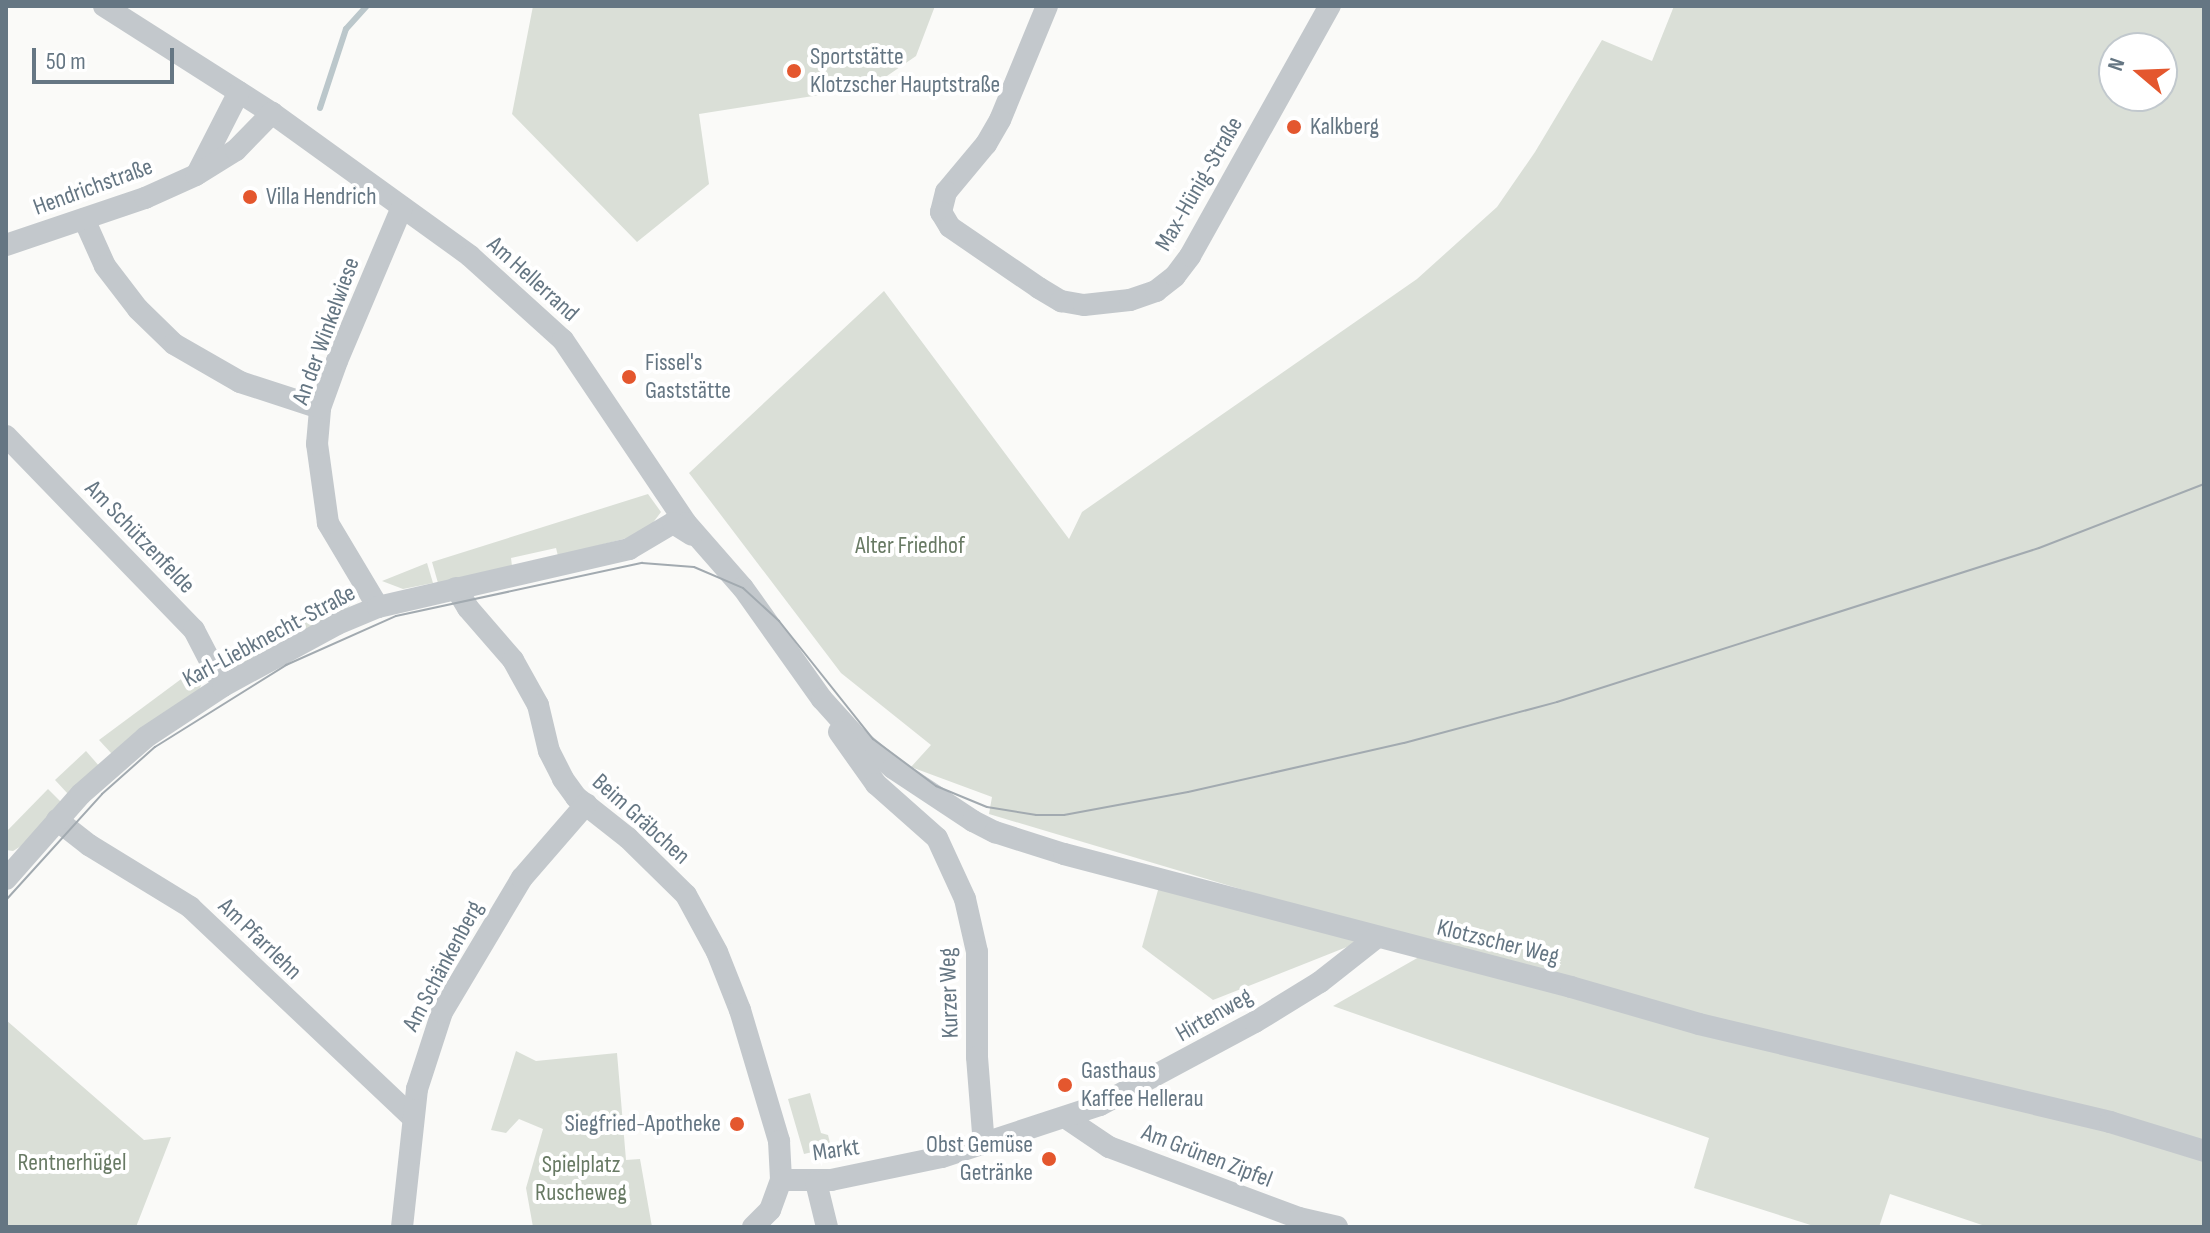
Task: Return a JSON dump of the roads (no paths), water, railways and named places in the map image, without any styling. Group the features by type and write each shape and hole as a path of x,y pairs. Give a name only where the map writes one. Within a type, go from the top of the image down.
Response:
{"street":[{"name":"Am Hellerrand","path":"104,6 272,113 470,256 563,340 658,484 700,540 743,588 822,699"},
{"name":"Max-Hünig-Straße","path":"1047,6 1000,120 986,144 946,192 941,212 950,227 1061,301 1107,305 1156,291 1175,276 1190,256 1330,6"},
{"path":"196,175 239,92"},
{"name":"Hendrichstraße","path":"6,245 84,219 196,175 236,150 272,113"},
{"name":"An der Winkelwiese","path":"378,607 328,523 317,444 320,408 402,207"},
{"path":"84,219 105,266 138,309 174,344 240,382 320,408"},
{"name":"Am Schützenfelde","path":"6,436 194,630 223,686"},
{"name":"Karl-Liebknecht-Straße","path":"7,875 81,794 146,737 223,686 337,624 378,607 629,549 673,523 700,540"},
{"name":"Beim Gräbchen","path":"456,588 468,608 513,660 538,705 549,751 563,779 586,804 628,838 686,895 717,952 740,1010"},
{"name":"Klotzscher Weg","path":"822,699 857,738 893,768 960,814 995,832 1699,1024 2110,1122 2204,1151"},
{"name":"Kurzer Weg","path":"822,699 845,743 876,784 937,838 965,899 977,952 977,1057 984,1145"},
{"name":"Am Schänkenberg","path":"402,1227 412,1117 426,1053 442,1012 522,878 586,804"},
{"name":"Am Pfarrlehn","path":"57,820 89,845 190,907 412,1117"},
{"name":"Hirtenweg","path":"1066,1118 1140,1087 1255,1022 1320,982 1376,938"},
{"name":"Markt","path":"740,1010 779,1141 781,1180 816,1182 942,1157 1066,1118"},
{"name":"Am Grünen Zipfel","path":"1066,1118 1109,1147 1299,1218 1337,1227"},
{"path":"753,1227 770,1210 781,1180"},
{"path":"816,1182 827,1227"}],"waterway":[{"path":"320,108 346,29 367,6"}],"tram line":[{"path":"6,900 102,794 155,747 286,665 396,616 642,563 694,567 743,588 779,621 873,739 936,786 987,807 1036,815 1064,815 1188,792 1404,743 1557,702 2039,548 2204,484"}],"place":[{"name":"Sportstätte Klotzscher Hauptstraße","path":"794,71"},
{"name":"Kalkberg","path":"1294,127"},
{"name":"Villa Hendrich","path":"250,197"},
{"name":"Fissel's Gaststätte","path":"629,377"},
{"name":"Gasthaus Kaffee Hellerau","path":"1065,1085"},
{"name":"Siegfried-Apotheke","path":"737,1124"},
{"name":"Obst Gemüse Getränke","path":"1049,1159"}],"park label":[{"name":"Alter Friedhof","path":"910,546"},
{"name":"Rentnerhügel","path":"72,1163"},
{"name":"Spielplatz Ruscheweg","path":"581,1179"}]}
